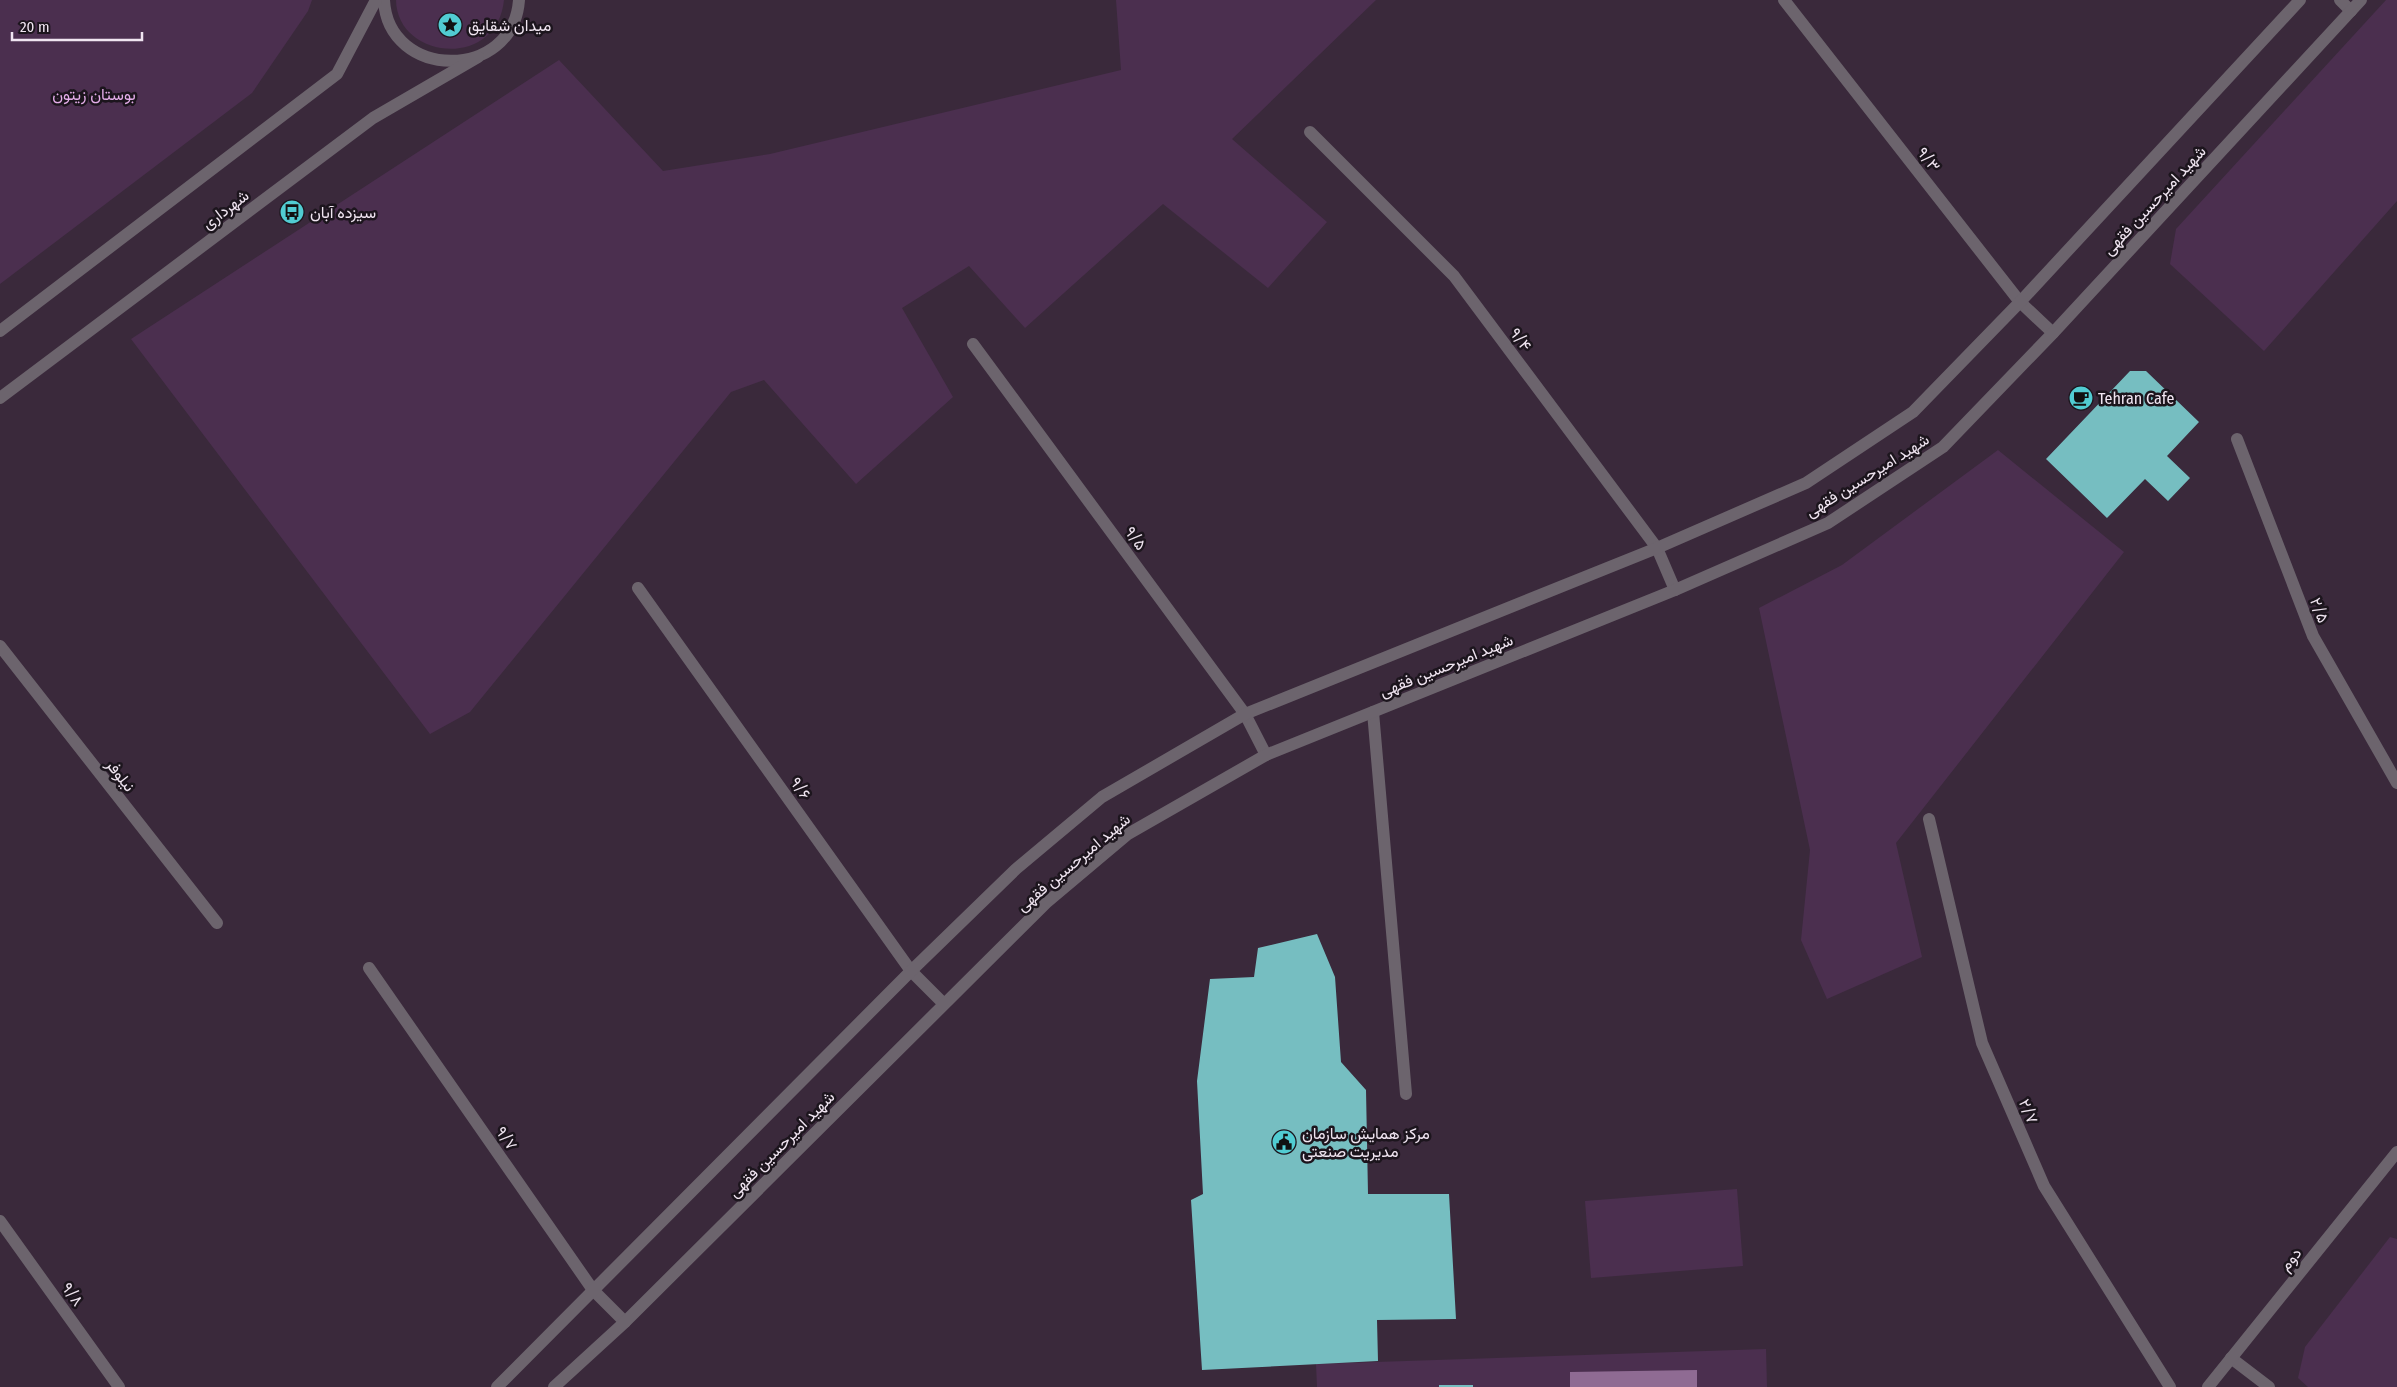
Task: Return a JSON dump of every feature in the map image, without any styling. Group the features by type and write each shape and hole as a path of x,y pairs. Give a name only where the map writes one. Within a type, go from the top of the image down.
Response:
{"street":[{"path":"0,331 337,74 376,0"},
{"path":"384,0 384,10 394,32 410,49 432,60 455,62 478,57 493,48 506,35 515,20 520,1"},
{"name":"۹/۳","path":"1784,0 2020,302 2053,333"},
{"name":"شهید امیرحسین فقهی","path":"497,1387 911,971 1016,869 1102,797 1245,714 1657,548 1806,483 1913,412 2020,302 2300,0"},
{"path":"2340,0 2351,11"},
{"name":"شهید امیرحسین فقهی","path":"554,1387 626,1322 1046,903 1128,834 1266,755 1675,590 1828,523 1942,447 2053,333 2361,0"},
{"name":"شهرداری","path":"0,398 373,118 478,57"},
{"name":"۹/۴","path":"1310,132 1454,276 1657,548 1675,590"},
{"name":"۹/۵","path":"973,344 1245,714 1266,755"},
{"name":"۲/۵","path":"2237,438 2313,636 2397,783"},
{"name":"۹/۶","path":"638,588 911,971 943,1004"},
{"name":"نیلوفر","path":"0,646 217,923"},
{"path":"1372,712 1406,1094"},
{"name":"۲/۷","path":"1929,819 1982,1043 2044,1186 2170,1387"},
{"name":"۹/۷","path":"369,968 593,1290 626,1322"},
{"name":"دوم","path":"2208,1387 2397,1152"},
{"name":"۹/۸","path":"0,1221 119,1387"},
{"path":"2231,1358 2269,1387"}],"green space":[{"name":"بوستان زیتون","path":"0,0 312,0 308,11 252,93 0,284"},
{"name":"میدان شقایق","path":"396,0 504,0 497,23 484,38 467,47 448,49 429,45 412,35 401,20"},
{"path":"1116,0 1376,0 1232,139 1327,222 1268,288 1163,204 1025,328 969,266 902,308 953,397 856,484 764,380 731,392 470,712 430,734 131,339 559,60 663,171 770,154 1121,70"},
{"path":"2386,0 2397,0 2397,201 2264,351 2170,264 2176,229"},
{"path":"1998,450 2124,552 1896,843 1922,957 1827,999 1801,940 1810,850 1759,608 1842,565"},
{"path":"1737,1189 1743,1266 1591,1278 1585,1201"},
{"path":"2390,1237 2397,1239 2397,1387 2308,1387 2298,1378 2305,1347"},
{"path":"1766,1349 1767,1387 1317,1387 1316,1364"}],"shaded area":[{"path":"1697,1370 1697,1387 1570,1387 1570,1372"}],"building":[{"path":"2130,371 2146,371 2199,422 2167,456 2190,478 2168,501 2145,479 2107,518 2046,459"},
{"name":"مرکز همایش سازمان مدیریت صنعتی","path":"1317,934 1335,977 1341,1062 1366,1090 1368,1194 1449,1194 1456,1319 1377,1320 1378,1361 1202,1370 1191,1200 1203,1194 1197,1081 1210,979 1254,977 1258,948"},
{"path":"1439,1385 1473,1385 1473,1387 1439,1387"}],"place":[{"name":"میدان شقایق","path":"450,25"},
{"name":"سیزده آبان","path":"292,212"},
{"name":"Tehran Cafe","path":"2081,398"},
{"name":"مرکز همایش سازمان مدیریت صنعتی","path":"1284,1142"}]}
